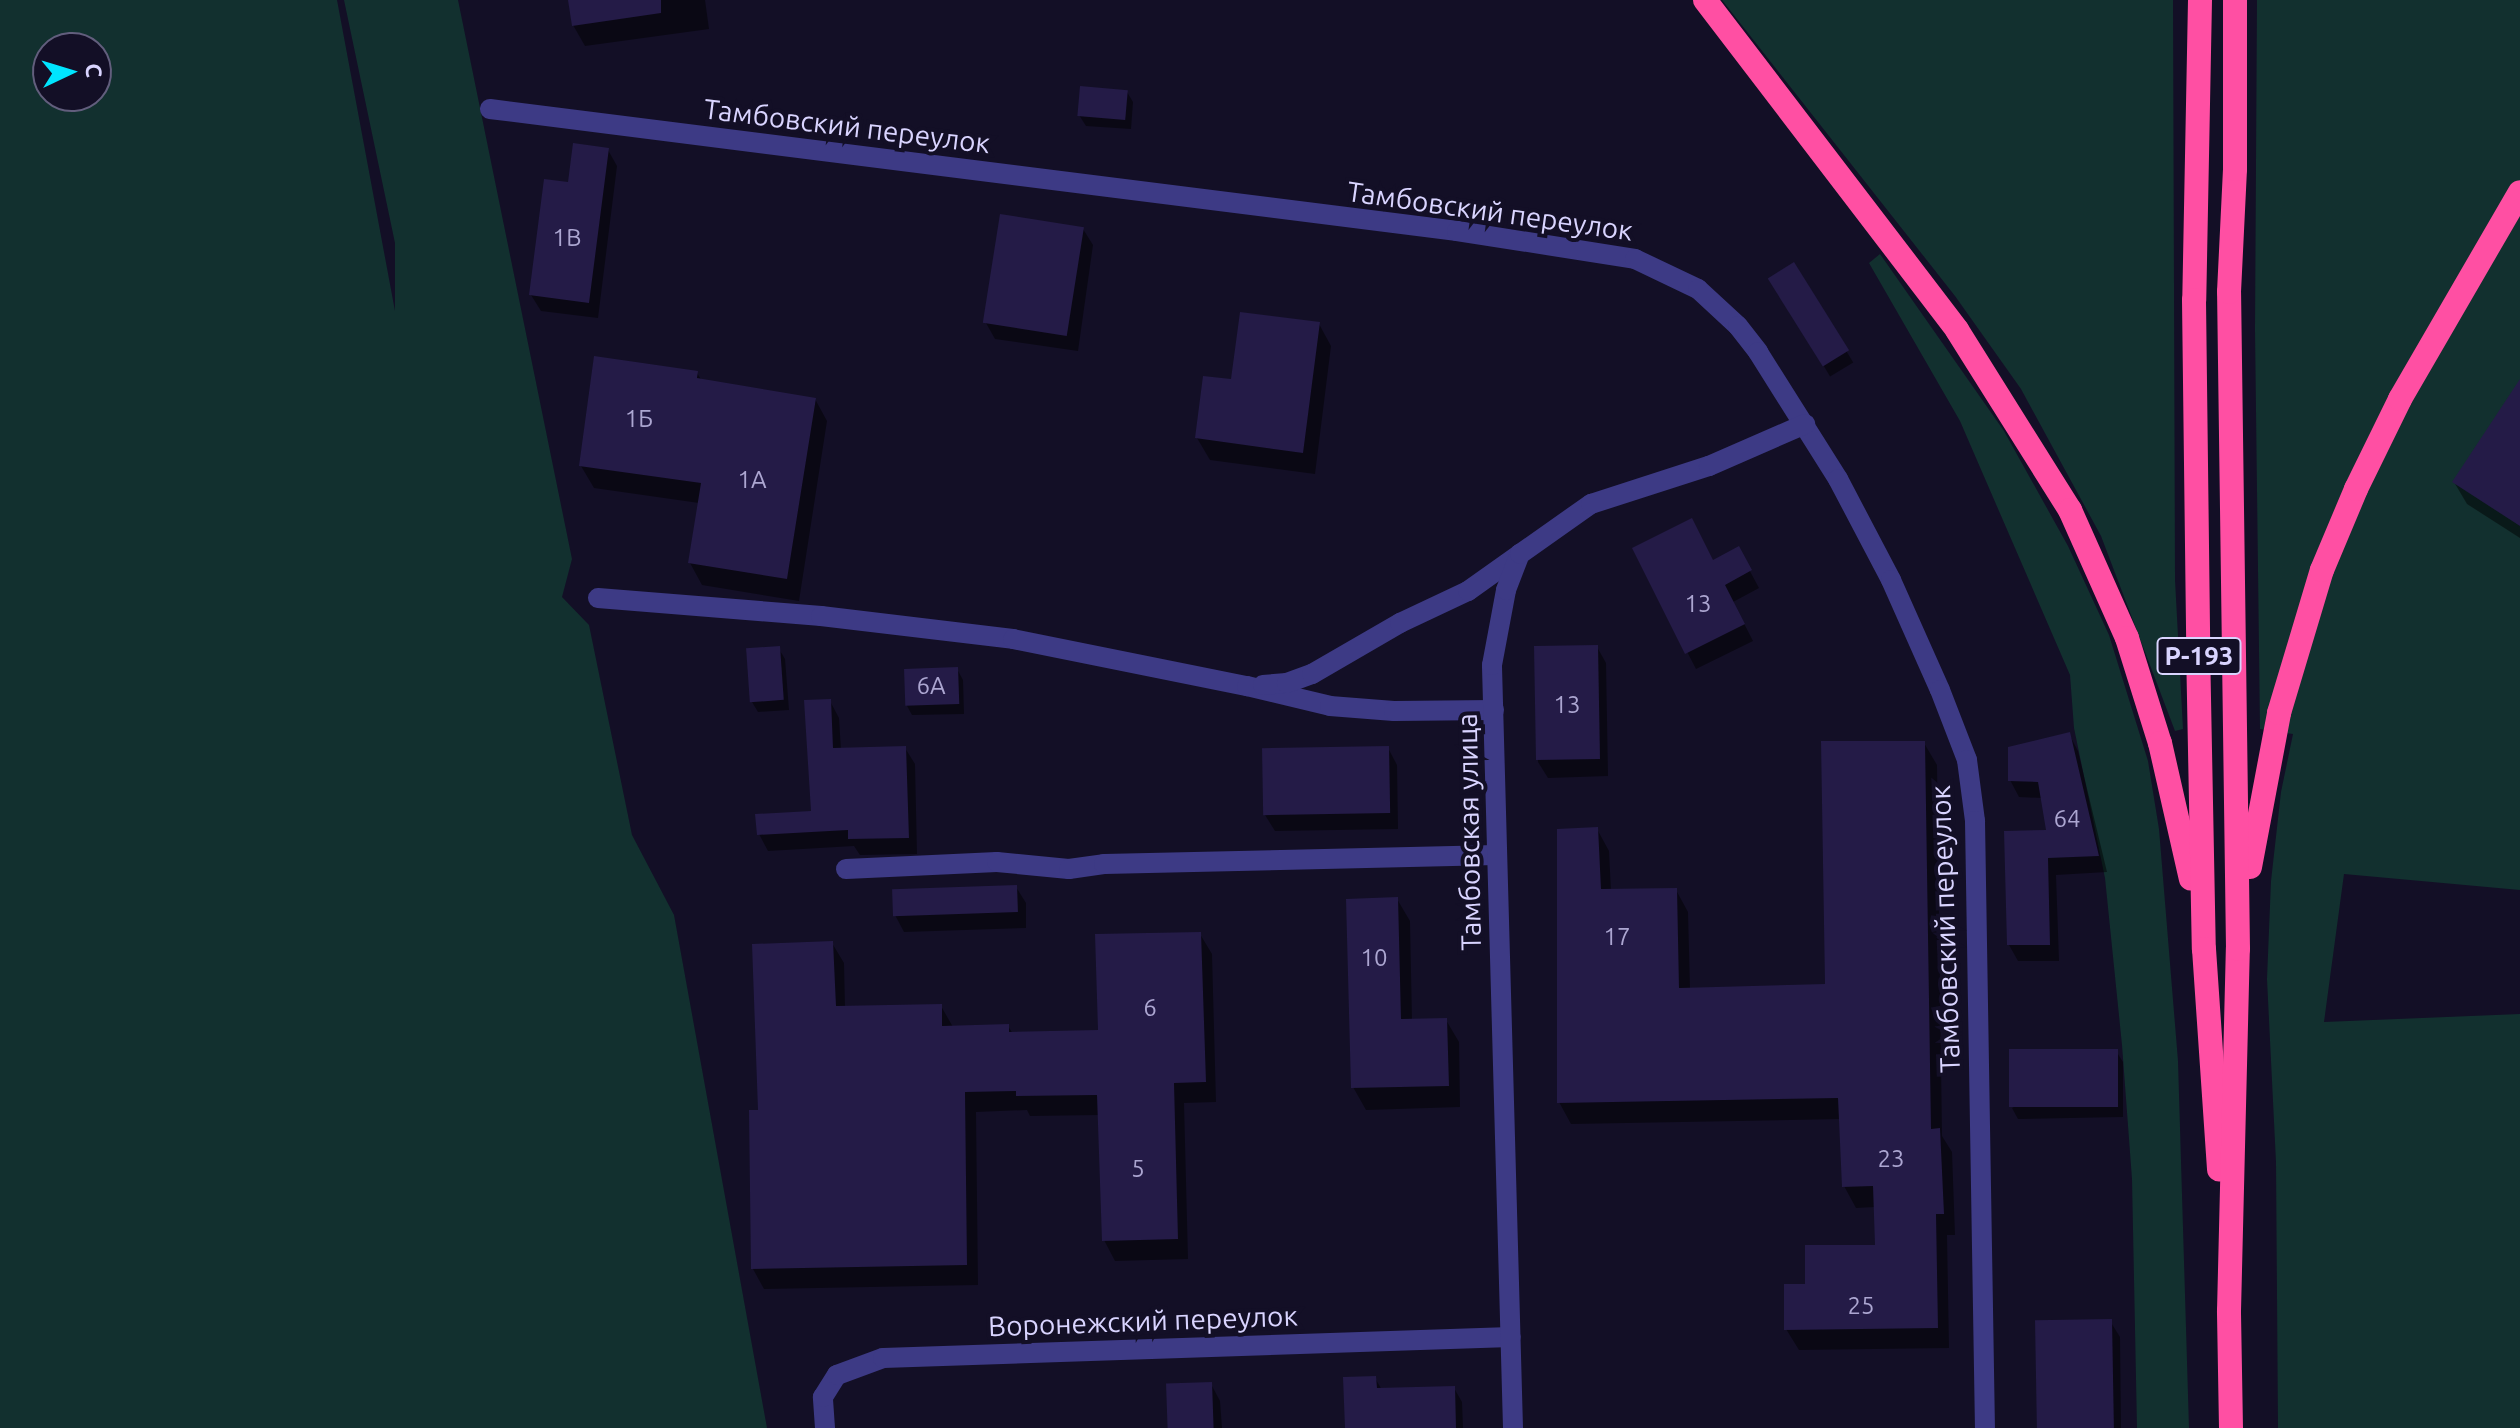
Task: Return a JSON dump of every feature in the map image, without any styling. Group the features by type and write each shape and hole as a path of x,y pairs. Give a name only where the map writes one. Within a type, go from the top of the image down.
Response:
{"highway":[{"path":"1705,0 1957,330 2070,510 2127,638 2160,743 2183,834 2204,949"},
{"name":"Р-193","path":"2200,0 2194,300 2204,949 2229,1311"},
{"name":"Р-193","path":"2231,1428 2229,1311 2238,949 2229,292 2235,169 2235,0"},
{"path":"2238,949 2267,766 2322,570 2356,489 2400,399 2520,192"}],"street":[{"name":"Тамбовский переулок","path":"490,109 1457,231 1635,259 1698,289 1738,326 1805,424 1891,580 1967,760 1975,821 1985,1428"},
{"path":"1247,686 1287,683 1312,674 1400,623 1468,591 1591,504 1709,466 1805,424"},
{"name":"Тамбовская улица","path":"1513,1428 1492,665 1506,590 1520,554"},
{"path":"598,598 946,630 1041,644 1330,706 1394,711 1494,710"},
{"path":"846,869 997,862 1069,869 1104,864 1496,855"},
{"name":"Воронежский переулок","path":"825,1428 823,1397 837,1375 883,1358 1511,1337"}],"green space":[{"path":"0,0 337,0 395,311 395,243 344,0 458,0 572,559 562,597 589,625 632,835 674,915 767,1428 0,1428"},
{"path":"1722,0 2173,0 2175,580 2183,729 2175,731 2101,536 2021,389 1955,296"},
{"path":"2257,0 2520,0 2520,890 2344,874 2324,1022 2520,1014 2520,1428 2278,1428 2276,1162 2267,979 2271,881 2281,792 2293,734 2260,729 2255,330"},
{"path":"1880,254 2004,431 2068,546 2109,635 2148,761 2159,829 2178,1061 2189,1428 2137,1428 2132,1179 2122,1045 2105,878 2074,728 2070,675 1960,421 1869,263"}],"building":[{"path":"568,0 661,0 661,13 572,26"},
{"path":"1080,86 1128,90 1125,120 1077,116"},
{"path":"573,143 609,148 589,303 529,295 544,179 568,182"},
{"path":"1000,214 1084,227 1067,336 983,323"},
{"path":"1794,262 1849,350 1823,367 1768,278"},
{"path":"1240,312 1320,322 1303,453 1195,438 1203,376 1231,379"},
{"path":"594,356 698,371 697,378 816,398 787,579 688,563 701,483 579,466"},
{"path":"2520,379 2520,526 2452,482"},
{"path":"1692,518 1713,560 1739,546 1752,570 1725,585 1745,624 1685,654 1632,548"},
{"path":"1598,645 1600,759 1536,760 1534,646"},
{"path":"780,646 784,700 750,702 746,648"},
{"path":"958,667 959,704 905,706 904,669"},
{"path":"831,699 833,748 906,746 909,838 848,839 848,830 757,835 755,814 811,811 804,700"},
{"path":"2070,732 2099,856 2048,858 2050,945 2007,945 2004,831 2046,830 2038,782 2008,781 2008,747"},
{"path":"1821,741 1925,741 1931,1129 1940,1128 1944,1214 1936,1214 1938,1328 1784,1330 1784,1284 1805,1284 1805,1245 1875,1245 1873,1186 1842,1187 1838,1098 1557,1103 1557,829 1598,827 1601,889 1677,888 1679,988 1825,984"},
{"path":"1389,746 1390,813 1263,815 1262,748"},
{"path":"1017,885 1018,912 893,916 892,889"},
{"path":"1398,897 1401,1019 1447,1018 1449,1086 1351,1088 1346,899"},
{"path":"1201,932 1206,1082 1174,1083 1178,1239 1102,1241 1097,1095 1016,1096 1016,1091 965,1092 967,1265 751,1269 749,1110 758,1110 752,944 833,941 836,1006 942,1004 942,1026 1009,1024 1009,1032 1098,1030 1095,934"},
{"path":"2009,1049 2118,1049 2118,1107 2009,1107"},
{"path":"2112,1319 2114,1428 2037,1428 2035,1320"},
{"path":"1376,1376 1377,1388 1455,1386 1456,1428 1345,1428 1343,1377"},
{"path":"1212,1382 1214,1428 1168,1428 1166,1384"}]}
